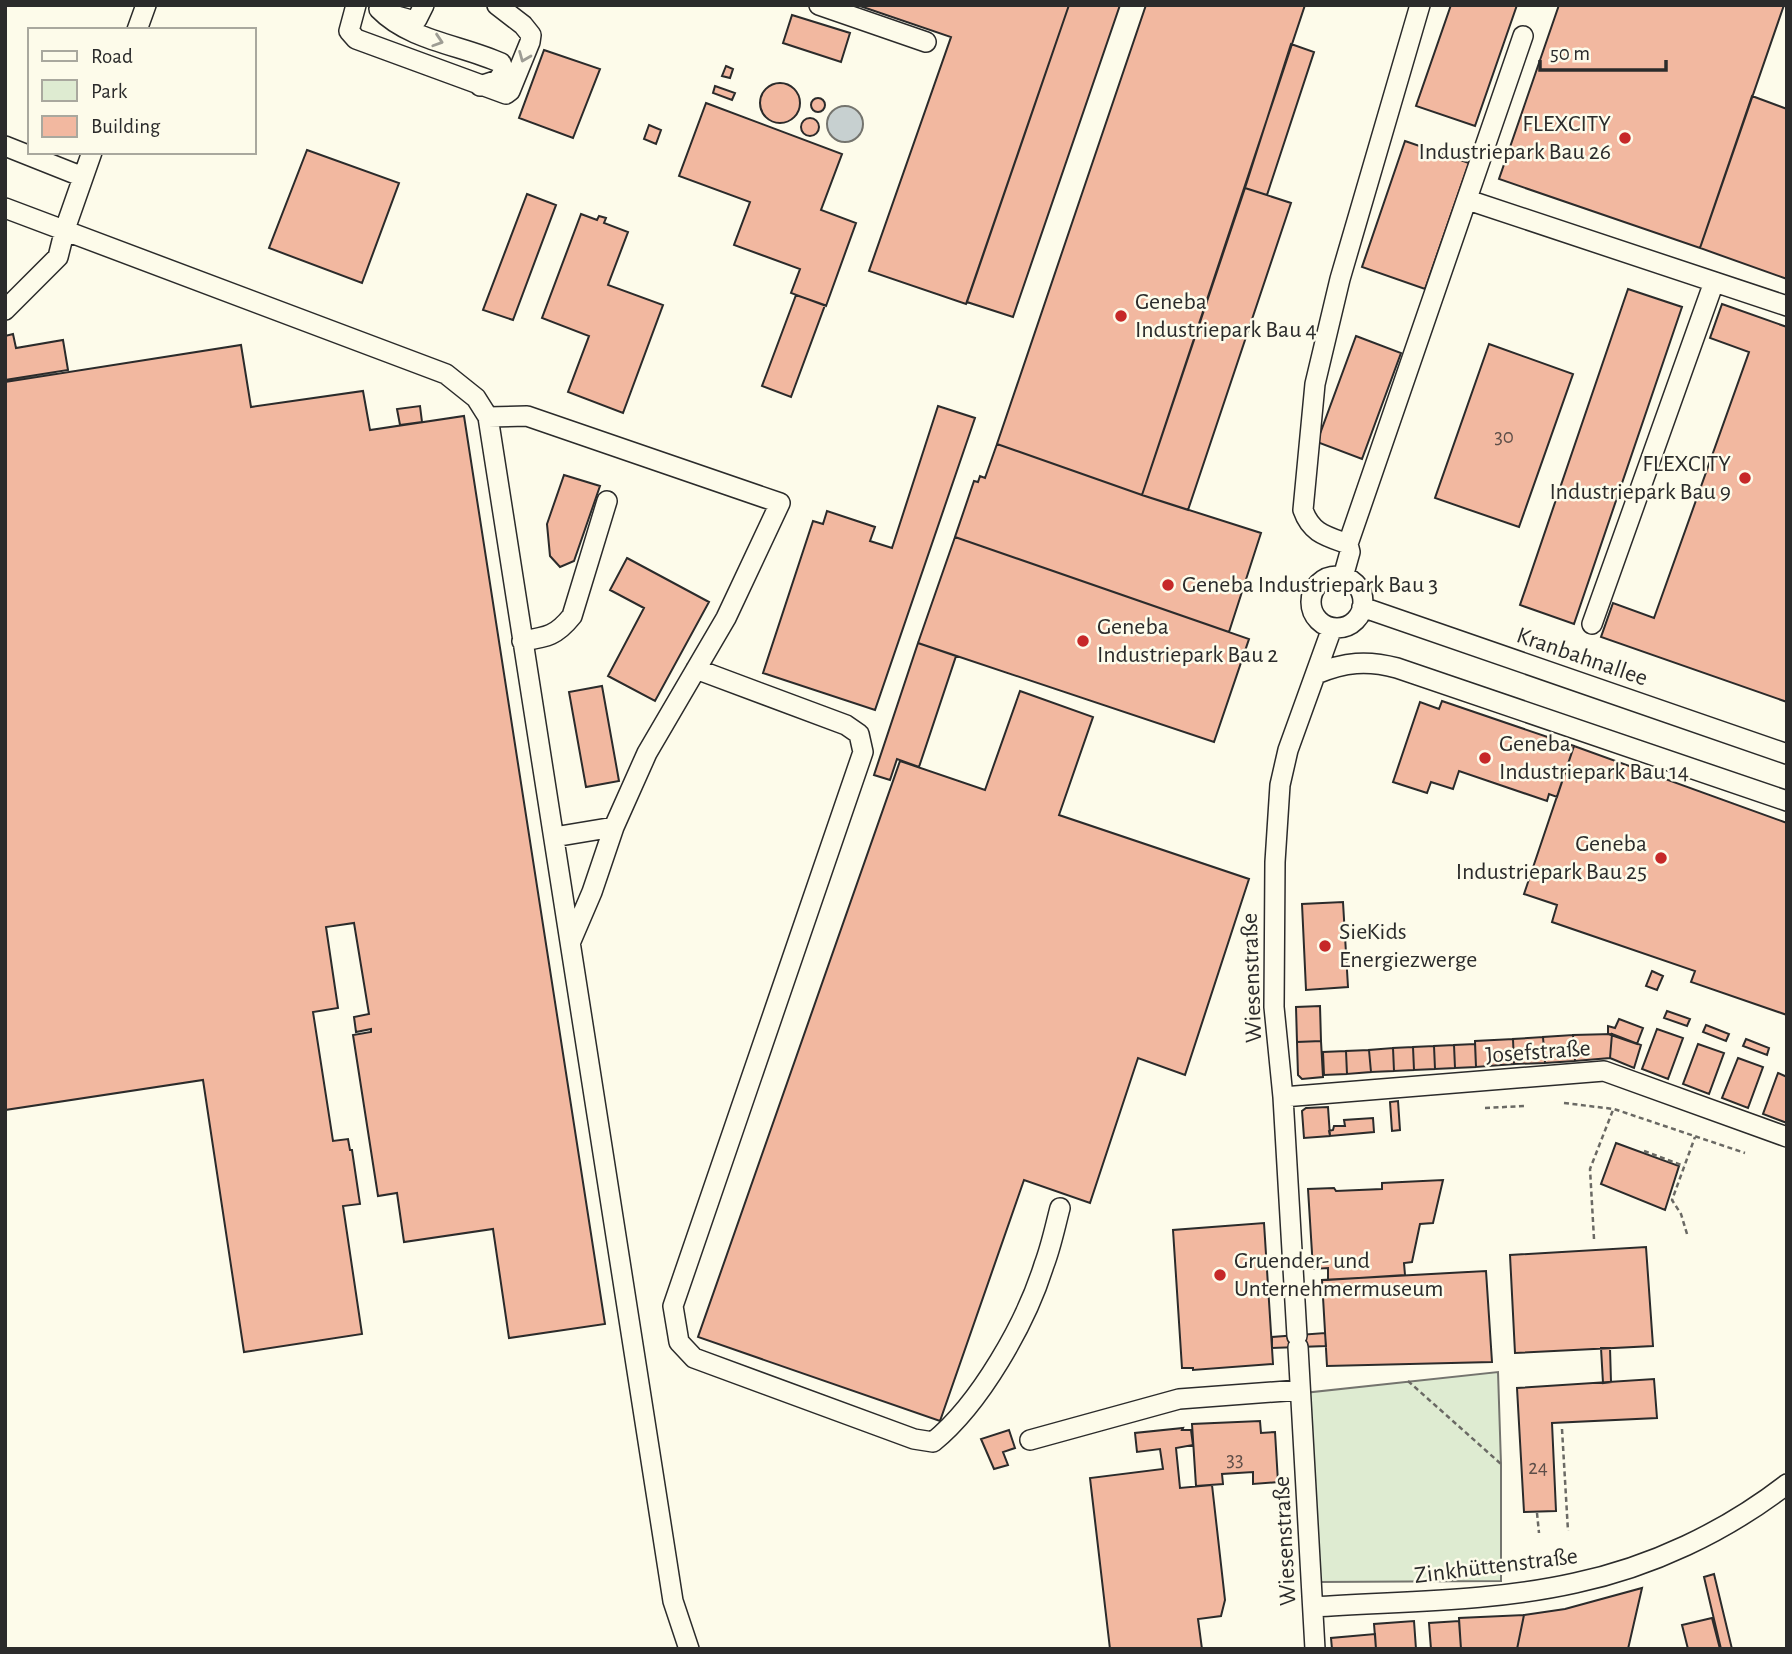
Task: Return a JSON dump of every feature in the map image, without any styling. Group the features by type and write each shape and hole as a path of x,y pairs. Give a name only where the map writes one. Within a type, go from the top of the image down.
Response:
{"street":[{"path":"138,28 146,5"},
{"path":"356,5 349,31 356,39 506,94 510,91 530,42 530,35 523,24 497,5"},
{"path":"376,7 411,20 417,19 424,5"},
{"path":"819,5 926,42"},
{"path":"1348,544 1317,533 1308,524 1303,510 1315,384 1340,279 1420,5"},
{"path":"376,7 388,19 426,37 501,63 504,71 498,80 480,86"},
{"path":"1343,577 1350,552 1348,544 1523,36"},
{"path":"5,146 83,177"},
{"path":"5,310 58,257 91,154"},
{"path":"1468,200 1787,306"},
{"path":"5,208 446,374 476,398 488,417 673,1601 689,1649"},
{"path":"1592,624 1714,282"},
{"path":"488,417 527,416 780,503 726,618 648,753 614,827 592,892 571,942"},
{"path":"522,641 549,637 561,630 572,616 607,501"},
{"path":"1328,577 1343,577 1358,587 1362,596 1362,607 1357,618 1348,625 1332,628 1313,614 1311,597 1314,589 1328,577"},
{"name":"Kranbahnallee","path":"1362,607 1785,749"},
{"name":"Wiesenstraße","path":"1315,1649 1283,1097 1274,1007 1275,874 1280,785 1288,750 1332,628"},
{"path":"1316,674 1351,662 1379,663 1787,802"},
{"path":"696,669 846,725 859,734 863,752 673,1306 679,1342 694,1358 914,1439 933,1442 947,1431 979,1391 1004,1350 1040,1276 1060,1208"},
{"path":"554,837 614,827"},
{"name":"Josefstraße","path":"1283,1097 1604,1071 1787,1138"},
{"path":"1030,1440 1179,1399 1300,1390"},
{"name":"Zinkhüttenstraße","path":"1314,1606 1506,1594 1576,1583 1661,1557 1701,1538 1787,1485"}],"path":[{"path":"1564,1103 1614,1110 1745,1153"},
{"path":"1485,1108 1524,1106"},
{"path":"1594,1239 1590,1169 1614,1110"},
{"path":"1687,1234 1681,1214 1672,1200 1695,1137"},
{"path":"1644,1151 1684,1167"},
{"path":"1408,1381 1501,1464"},
{"path":"1562,1429 1568,1531"},
{"path":"1537,1513 1539,1533"}],"green space":[{"path":"1498,1372 1501,1581 1319,1582 1304,1393"}],"shaded area":[{"path":"845,106 857,112 863,124 857,136 845,142 833,136 827,124 833,112"}],"building":[{"path":"857,5 1069,5 966,304 869,271 951,37"},
{"path":"1069,5 1120,5 1013,317 967,302"},
{"name":"Geneba Industriepark Bau 4","path":"1146,5 1305,5 1142,495 997,444"},
{"path":"1451,5 1517,5 1475,126 1416,106"},
{"name":"FLEXCITY Industriepark Bau 26","path":"1559,5 1784,5 1700,248 1499,179"},
{"path":"792,15 850,33 841,62 783,43"},
{"path":"1291,44 1314,52 1267,195 1245,188"},
{"path":"544,50 600,69 573,138 519,118"},
{"path":"726,66 733,69 730,78 722,76"},
{"path":"780,83 788,84 794,89 799,95 799,111 794,117 788,122 780,123 772,122 766,117 761,111 760,103 761,95 766,89 772,84"},
{"path":"715,86 735,93 732,100 713,93"},
{"path":"1752,96 1787,109 1787,279 1700,248"},
{"path":"815,98 821,98 825,105 821,112 815,112 811,108 811,102"},
{"path":"706,103 842,154 821,210 856,223 826,306 791,293 800,269 734,245 750,202 679,176"},
{"path":"806,118 814,118 819,127 817,134 806,136 801,131 801,123"},
{"path":"649,125 661,130 656,144 644,139"},
{"path":"1405,141 1469,163 1425,289 1362,267"},
{"path":"307,150 399,183 362,283 269,248"},
{"path":"1245,188 1291,203 1188,510 1142,495"},
{"path":"527,194 556,205 513,320 483,310"},
{"path":"581,214 597,220 599,216 606,218 604,223 628,232 608,285 663,305 623,413 568,392 589,336 542,318"},
{"path":"1628,289 1682,307 1574,624 1520,605"},
{"path":"796,295 825,305 791,397 762,386"},
{"name":"FLEXCITY Industriepark Bau 9","path":"1722,304 1787,327 1787,702 1601,637 1613,603 1654,618 1749,352 1710,338"},
{"path":"13,334 16,348 63,340 68,370 5,380 5,336"},
{"path":"1356,336 1401,353 1362,459 1317,442"},
{"path":"1489,344 1573,374 1519,527 1435,498"},
{"path":"241,345 251,407 363,391 370,430 464,416 605,1324 509,1338 493,1229 404,1242 397,1193 378,1196 353,1035 371,1032 371,1029 356,1032 354,1017 369,1014 354,923 326,927 338,1008 313,1012 333,1141 348,1139 352,1150 360,1204 343,1206 362,1334 244,1352 203,1080 5,1110 5,382"},
{"path":"420,406 422,422 400,425 397,409"},
{"path":"938,406 975,418 875,710 763,673 813,521 823,524 827,511 875,527 870,541 892,548"},
{"name":"Geneba Industriepark Bau 3","path":"997,444 1261,533 1229,632 955,537 974,481 978,482 980,476 985,478"},
{"path":"564,475 600,486 574,561 560,567 550,556 547,524"},
{"name":"Geneba Industriepark Bau 2","path":"955,537 1249,639 1214,742 918,643"},
{"path":"627,558 709,602 655,701 608,676 644,608 610,590"},
{"path":"918,643 956,656 919,767 897,759 890,780 874,775"},
{"path":"602,686 619,781 586,787 569,692"},
{"path":"1020,691 1093,717 1059,815 1249,879 1185,1075 1138,1058 1090,1203 1024,1180 940,1421 698,1337 900,761 985,790"},
{"name":"Geneba Industriepark Bau 14","path":"1442,701 1574,746 1557,797 1549,794 1547,801 1459,771 1453,789 1431,782 1427,793 1393,782 1420,702 1439,709"},
{"name":"Geneba Industriepark Bau 25","path":"1574,746 1787,823 1787,1015 1691,982 1695,971 1552,922 1557,905 1524,894"},
{"name":"SieKids Energiezwerge","path":"1343,902 1348,987 1306,990 1302,904"},
{"path":"1652,971 1663,976 1657,990 1646,986"},
{"path":"1320,1006 1321,1041 1297,1042 1296,1007"},
{"path":"1667,1011 1690,1019 1687,1026 1664,1018"},
{"path":"1619,1019 1643,1028 1637,1044 1608,1034 1608,1026 1615,1028"},
{"path":"1706,1025 1729,1034 1726,1041 1703,1032"},
{"path":"1657,1029 1683,1038 1668,1079 1642,1069"},
{"path":"1612,1034 1610,1058 1575,1061 1573,1035"},
{"path":"1612,1034 1641,1045 1634,1068 1610,1058"},
{"path":"1573,1035 1575,1061 1545,1063 1543,1037"},
{"path":"1543,1037 1545,1063 1514,1064 1513,1039"},
{"path":"1513,1039 1514,1064 1476,1067 1475,1041"},
{"path":"1746,1039 1769,1048 1767,1055 1743,1046"},
{"path":"1321,1041 1323,1077 1302,1079 1298,1075 1297,1042"},
{"path":"1475,1044 1476,1067 1455,1068 1454,1045"},
{"path":"1698,1044 1724,1053 1709,1094 1683,1084"},
{"path":"1454,1045 1455,1068 1435,1069 1434,1046"},
{"path":"1434,1046 1435,1069 1414,1070 1413,1047"},
{"path":"1413,1047 1414,1070 1394,1071 1393,1048"},
{"path":"1393,1048 1394,1071 1371,1072 1369,1050"},
{"path":"1369,1050 1371,1072 1347,1074 1346,1051"},
{"path":"1346,1051 1347,1074 1324,1075 1323,1052"},
{"path":"1738,1058 1763,1067 1748,1108 1722,1098"},
{"path":"1778,1073 1787,1077 1787,1123 1763,1114"},
{"path":"1398,1101 1400,1130 1392,1131 1390,1102"},
{"path":"1328,1107 1330,1136 1304,1138 1302,1111 1306,1108"},
{"path":"1373,1118 1374,1132 1330,1136 1329,1131 1333,1130 1334,1126 1345,1126 1344,1120"},
{"path":"1616,1143 1679,1166 1665,1210 1601,1184"},
{"path":"1443,1180 1433,1223 1420,1224 1412,1262 1404,1263 1405,1275 1328,1280 1328,1268 1313,1269 1308,1189 1382,1189 1382,1183"},
{"path":"1264,1223 1273,1364 1193,1370 1182,1368 1173,1230"},
{"path":"1646,1247 1653,1346 1515,1353 1510,1255"},
{"path":"1486,1271 1492,1362 1327,1366 1322,1280"},
{"path":"1325,1333 1326,1346 1272,1348 1272,1337"},
{"path":"1601,1348 1610,1348 1611,1382 1603,1383"},
{"path":"1654,1379 1657,1418 1552,1423 1556,1511 1524,1512 1517,1388"},
{"path":"1260,1421 1261,1433 1275,1432 1278,1482 1253,1484 1253,1472 1222,1474 1223,1484 1196,1486 1192,1424"},
{"path":"1183,1428 1182,1430 1191,1430 1193,1445 1176,1448 1180,1488 1212,1485 1225,1600 1221,1616 1198,1619 1202,1649 1110,1649 1090,1478 1163,1469 1160,1449 1137,1452 1135,1433"},
{"path":"1009,1430 1015,1448 1003,1452 1008,1465 994,1469 981,1439"},
{"path":"1714,1574 1732,1649 1721,1649 1704,1577"},
{"path":"1642,1588 1628,1649 1517,1649 1524,1615 1565,1609"},
{"path":"1524,1615 1517,1649 1461,1649 1459,1618"},
{"path":"1712,1618 1720,1649 1688,1649 1682,1625"},
{"path":"1414,1621 1416,1649 1376,1649 1374,1624"},
{"path":"1459,1621 1461,1649 1431,1649 1429,1623"},
{"path":"1375,1634 1376,1649 1332,1649 1331,1638"}],"place":[{"name":"FLEXCITY Industriepark Bau 26","path":"1625,138"},
{"name":"Geneba Industriepark Bau 4","path":"1121,316"},
{"name":"FLEXCITY Industriepark Bau 9","path":"1745,478"},
{"name":"Geneba Industriepark Bau 3","path":"1168,585"},
{"name":"Geneba Industriepark Bau 2","path":"1083,641"},
{"name":"Geneba Industriepark Bau 14","path":"1485,758"},
{"name":"Geneba Industriepark Bau 25","path":"1661,858"},
{"name":"SieKids Energiezwerge","path":"1325,946"},
{"name":"Gruender- und Unternehmermuseum","path":"1220,1275"}]}
